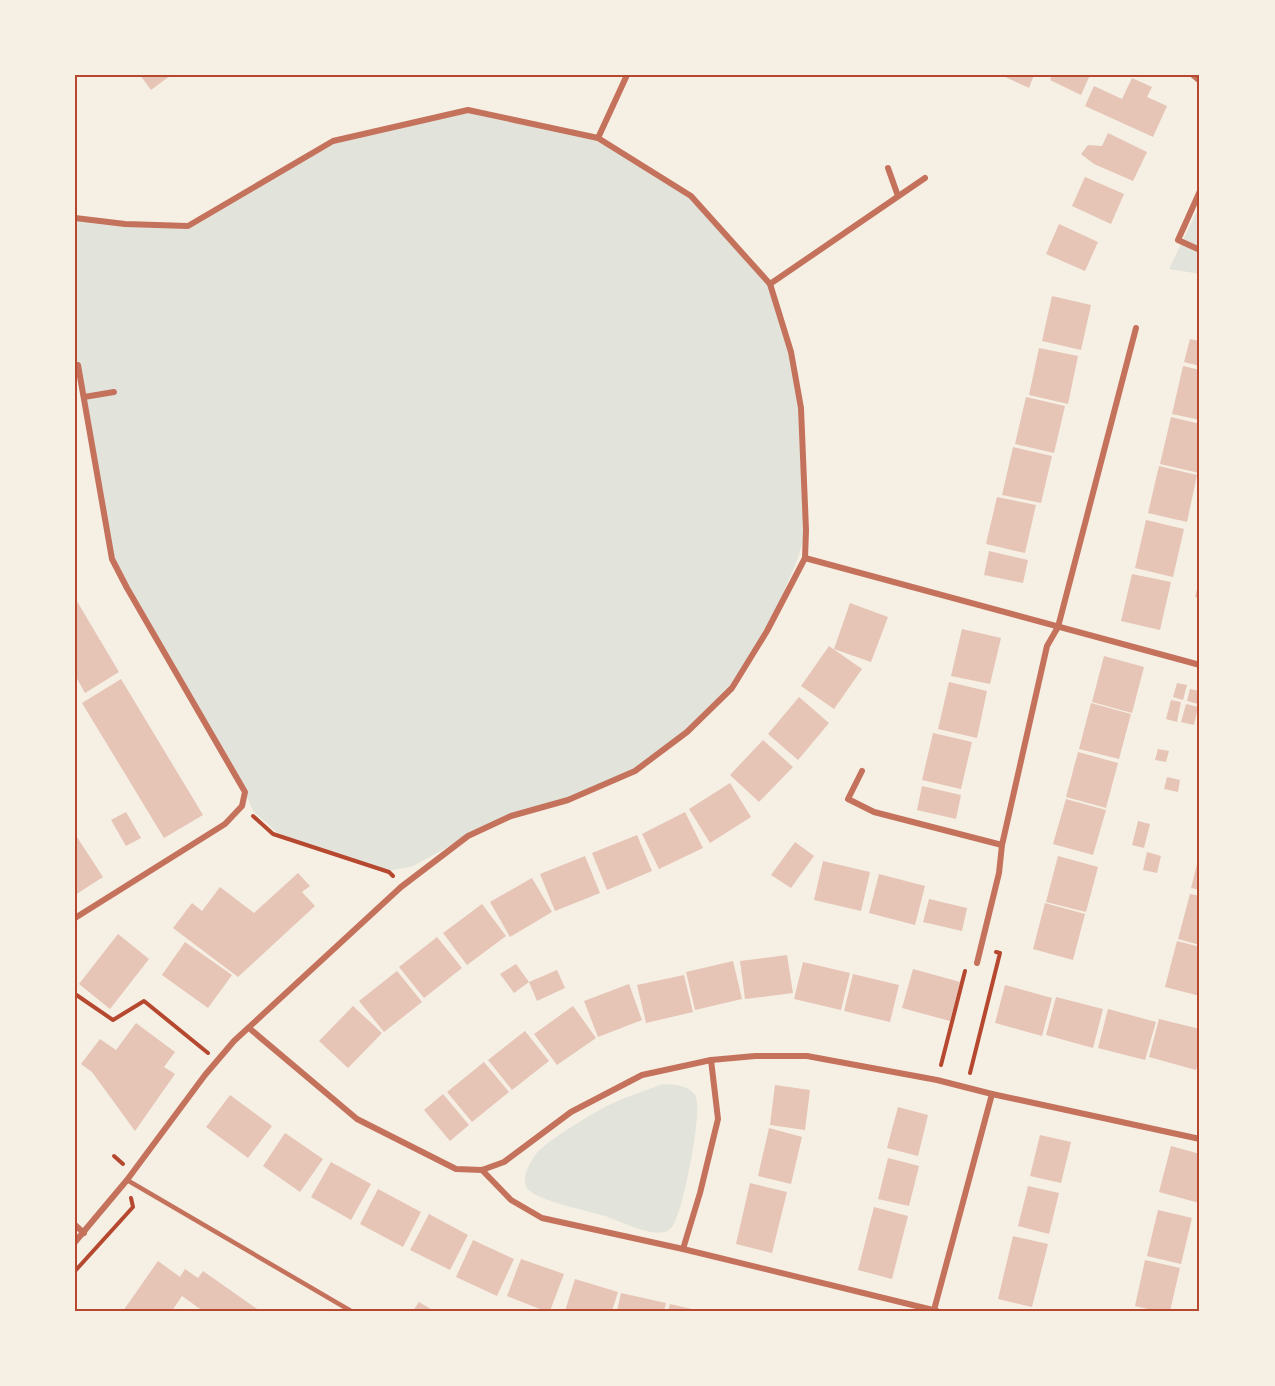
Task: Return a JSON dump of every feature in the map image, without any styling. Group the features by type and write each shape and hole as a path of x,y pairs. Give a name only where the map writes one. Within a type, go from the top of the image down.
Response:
{"street":[{"path":"598,138 627,75"},
{"path":"1193,75 1200,81"},
{"path":"75,218 125,224 188,226 333,141 468,110 598,138 691,196 770,284 791,352 801,408 806,530 805,558 732,688 687,732 635,771 568,800 511,816 468,836 401,888 249,1028 218,1060 152,1144 127,1180 75,1242"},
{"path":"888,168 898,196"},
{"path":"770,284 925,178"},
{"path":"1200,191 1178,240 1200,250"},
{"path":"977,963 999,873 1002,845 1047,646 1058,627 1136,328"},
{"path":"75,918 225,824 242,806 245,792 112,559 78,365"},
{"path":"84,397 114,392"},
{"path":"805,558 1200,665"},
{"path":"862,771 848,799 874,812 1002,845"},
{"path":"249,1028 357,1119 456,1169 482,1170 504,1162 571,1112 642,1075 711,1060 755,1056 807,1056 937,1080 1200,1139"},
{"path":"683,1249 700,1193 718,1119 711,1060"},
{"path":"482,1170 511,1200 542,1218 683,1249 936,1311 992,1094"},
{"path":"75,1226 84,1233"}],"lane":[{"path":"127,1180 350,1311"}],"path":[{"path":"242,806 273,834 389,872 401,888"},
{"path":"967,1088 1000,953 981,948"},
{"path":"937,1080 967,964 977,963"},
{"path":"75,994 113,1020 144,1001 218,1060"},
{"path":"75,1271 133,1207 127,1180"}],"shaded area":[{"path":"468,110 598,138 691,196 770,284 791,352 801,408 806,530 798,558 767,631 732,688 687,732 635,771 568,800 511,816 413,866 383,872 283,838 253,811 245,792 112,559 78,365 75,365 75,218 188,226 333,141"},
{"path":"1200,205 1200,274 1169,269"},
{"path":"662,1084 680,1086 692,1091 697,1103 695,1135 688,1176 679,1210 670,1229 658,1233 644,1230 552,1201 532,1193 527,1188 525,1178 528,1166 538,1151 548,1143 603,1108"}],"building":[{"path":"140,75 171,75 151,90"},
{"path":"1001,75 1034,75 1029,88"},
{"path":"1052,75 1090,75 1081,95 1050,80"},
{"path":"1132,78 1152,87 1147,97 1167,106 1153,137 1085,106 1094,86 1122,99"},
{"path":"1108,133 1147,152 1133,181 1094,164 1081,154 1088,145 1102,146"},
{"path":"1085,177 1124,194 1111,224 1072,206"},
{"path":"1059,224 1098,242 1085,271 1046,254"},
{"path":"1052,296 1091,305 1081,350 1042,341"},
{"path":"1190,339 1200,341 1200,366 1184,362"},
{"path":"1039,348 1078,356 1068,404 1029,395"},
{"path":"1183,366 1200,370 1200,420 1172,414"},
{"path":"1026,397 1065,406 1054,453 1015,444"},
{"path":"1171,417 1200,424 1199,473 1160,464"},
{"path":"1013,447 1052,456 1041,503 1002,495"},
{"path":"1159,466 1197,475 1187,522 1148,513"},
{"path":"997,497 1036,505 1025,553 986,544"},
{"path":"1146,520 1184,529 1173,577 1135,568"},
{"path":"989,551 1028,560 1023,583 984,575"},
{"path":"1132,574 1171,582 1160,630 1121,621"},
{"path":"1200,581 1200,598 1195,597"},
{"path":"75,598 119,672 85,693 75,675"},
{"path":"850,603 888,617 871,662 834,649"},
{"path":"962,629 1001,638 990,684 951,676"},
{"path":"829,646 862,669 834,709 801,686"},
{"path":"1104,656 1144,667 1132,713 1092,702"},
{"path":"121,679 203,815 164,838 82,703"},
{"path":"949,682 987,691 977,738 938,729"},
{"path":"1177,683 1187,685 1183,700 1173,697"},
{"path":"1190,689 1200,691 1198,704 1187,701"},
{"path":"799,697 829,723 798,760 768,734"},
{"path":"1171,700 1181,702 1177,722 1166,719"},
{"path":"1091,703 1131,714 1119,759 1079,749"},
{"path":"1186,704 1198,707 1194,725 1181,722"},
{"path":"933,733 972,742 961,789 922,780"},
{"path":"763,740 793,767 759,802 730,775"},
{"path":"1158,749 1169,751 1166,762 1155,760"},
{"path":"1078,752 1118,763 1106,808 1066,797"},
{"path":"1167,777 1180,780 1178,792 1164,789"},
{"path":"730,783 751,817 710,843 689,809"},
{"path":"922,786 961,795 956,819 917,810"},
{"path":"1066,799 1106,810 1093,855 1053,844"},
{"path":"126,812 141,838 126,846 111,820"},
{"path":"685,812 703,848 659,869 642,834"},
{"path":"1138,821 1150,824 1144,848 1132,845"},
{"path":"75,834 103,877 75,895"},
{"path":"637,835 652,871 607,890 592,853"},
{"path":"795,842 814,856 791,888 771,875"},
{"path":"1147,852 1161,856 1157,873 1143,870"},
{"path":"585,856 600,893 555,911 540,874"},
{"path":"1058,856 1098,867 1086,912 1046,902"},
{"path":"1200,856 1200,890 1191,888"},
{"path":"823,861 870,872 861,911 814,900"},
{"path":"298,873 310,886 302,892 315,906 238,977 173,928 192,903 202,911 220,887 254,913"},
{"path":"879,874 925,886 915,925 869,913"},
{"path":"532,878 552,912 510,937 490,902"},
{"path":"1190,894 1200,896 1200,945 1178,939"},
{"path":"929,899 967,908 962,931 923,922"},
{"path":"1045,903 1085,914 1073,960 1033,949"},
{"path":"482,904 506,936 467,965 443,933"},
{"path":"118,934 149,959 110,1009 79,984"},
{"path":"437,937 462,968 424,998 399,967"},
{"path":"1177,941 1200,947 1200,996 1165,987"},
{"path":"185,942 232,975 208,1008 162,975"},
{"path":"787,955 793,993 745,999 740,961"},
{"path":"733,961 742,999 695,1010 686,972"},
{"path":"803,962 850,973 841,1010 794,999"},
{"path":"516,964 529,982 514,993 500,974"},
{"path":"913,969 960,982 950,1021 902,1008"},
{"path":"557,970 565,988 537,1001 529,982"},
{"path":"397,971 422,1002 384,1032 359,1001"},
{"path":"853,974 899,985 890,1022 844,1011"},
{"path":"684,975 693,1012 646,1023 637,985"},
{"path":"629,984 642,1020 598,1037 584,1001"},
{"path":"1005,985 1052,998 1042,1036 995,1023"},
{"path":"1056,997 1103,1009 1093,1048 1046,1035"},
{"path":"353,1006 382,1033 348,1068 319,1041"},
{"path":"573,1006 596,1038 557,1065 534,1034"},
{"path":"1108,1009 1156,1022 1145,1060 1098,1048"},
{"path":"1159,1019 1200,1029 1200,1056 1196,1070 1149,1057"},
{"path":"136,1023 175,1052 164,1067 175,1074 135,1131 92,1072 81,1064 100,1039 116,1050"},
{"path":"525,1031 549,1061 512,1090 488,1060"},
{"path":"484,1062 509,1092 472,1122 447,1092"},
{"path":"775,1085 810,1090 805,1130 770,1125"},
{"path":"443,1094 469,1125 450,1141 424,1110"},
{"path":"230,1095 272,1126 248,1158 206,1127"},
{"path":"898,1107 928,1115 918,1156 887,1148"},
{"path":"769,1128 802,1137 791,1184 758,1176"},
{"path":"285,1133 323,1159 300,1192 263,1166"},
{"path":"1040,1135 1071,1142 1061,1183 1030,1176"},
{"path":"1171,1146 1200,1154 1199,1203 1159,1192"},
{"path":"888,1158 919,1166 909,1206 878,1199"},
{"path":"331,1162 371,1184 351,1220 311,1197"},
{"path":"750,1183 787,1192 772,1253 736,1244"},
{"path":"1028,1186 1059,1193 1049,1234 1018,1226"},
{"path":"378,1189 421,1212 403,1247 360,1224"},
{"path":"874,1207 908,1216 892,1279 858,1270"},
{"path":"1158,1210 1192,1218 1181,1264 1147,1256"},
{"path":"429,1214 468,1235 450,1270 410,1250"},
{"path":"1013,1236 1048,1244 1032,1307 998,1299"},
{"path":"473,1240 514,1259 497,1296 456,1277"},
{"path":"521,1259 564,1274 550,1311 507,1296"},
{"path":"1145,1260 1180,1268 1170,1311 1156,1311 1135,1306"},
{"path":"158,1261 180,1277 185,1269 198,1278 203,1271 260,1311 203,1311 182,1296 172,1311 123,1311"},
{"path":"575,1279 618,1292 612,1311 565,1311"},
{"path":"621,1293 666,1303 664,1311 617,1311"},
{"path":"419,1302 434,1311 413,1311"},
{"path":"670,1304 696,1310 668,1311"}]}
